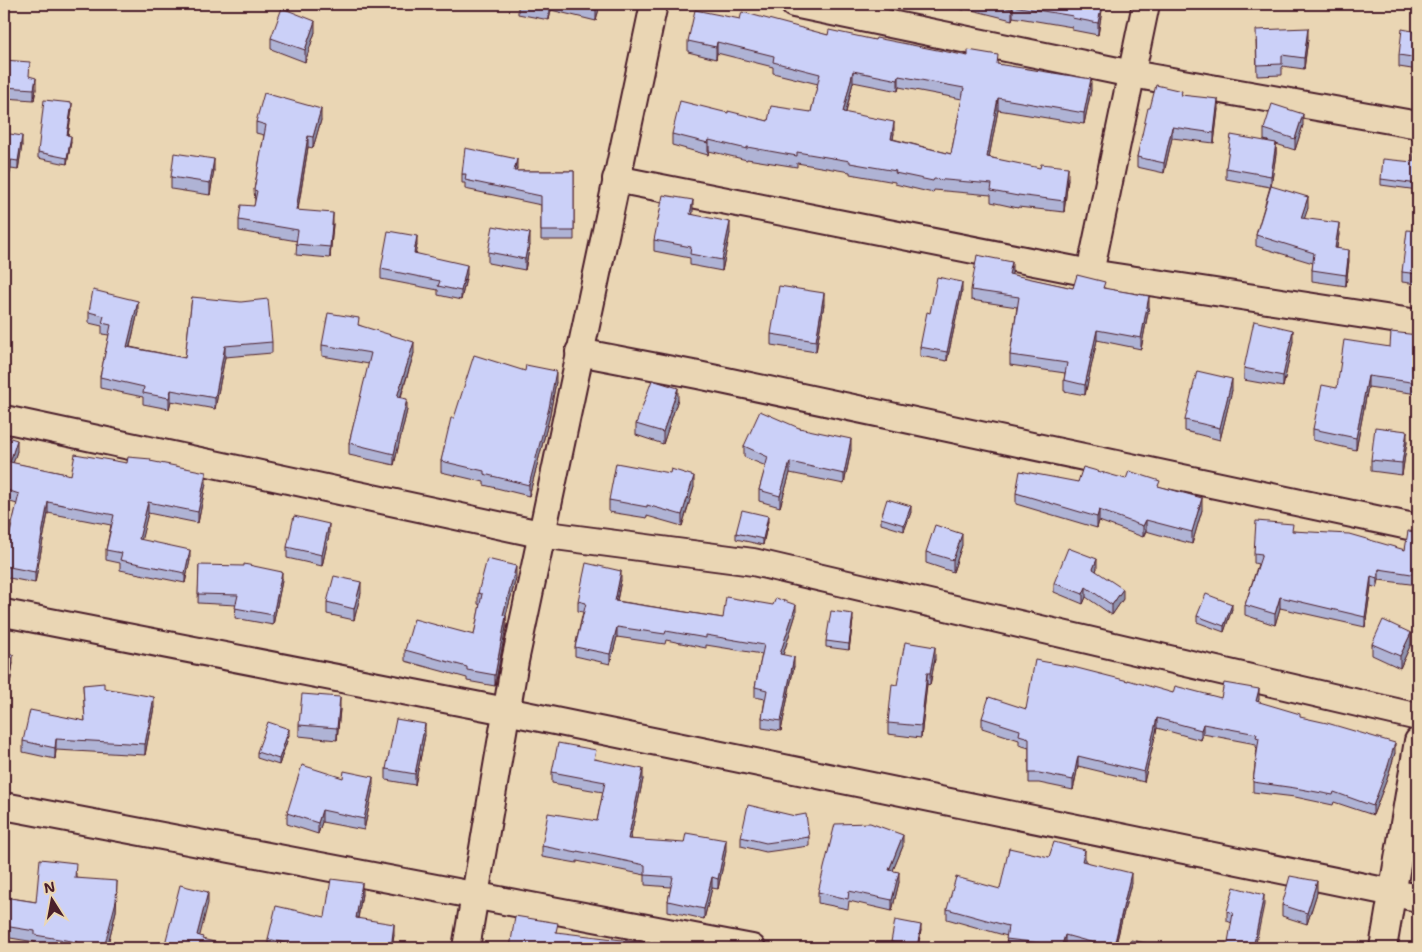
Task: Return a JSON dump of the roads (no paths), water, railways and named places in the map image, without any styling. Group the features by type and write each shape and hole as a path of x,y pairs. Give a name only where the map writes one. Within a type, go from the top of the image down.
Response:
{"street":[{"path":"466,948 506,711 540,534 654,4"},
{"path":"794,4 1132,74 1418,125"},
{"path":"1090,273 1146,4"},
{"path":"616,179 1090,273 1418,323"},
{"path":"579,352 698,375 1418,528"},
{"path":"4,419 540,534 753,562 1418,716"},
{"path":"4,613 506,711 1418,898"},
{"path":"1383,948 1418,741"},
{"path":"4,806 752,948"}]}
